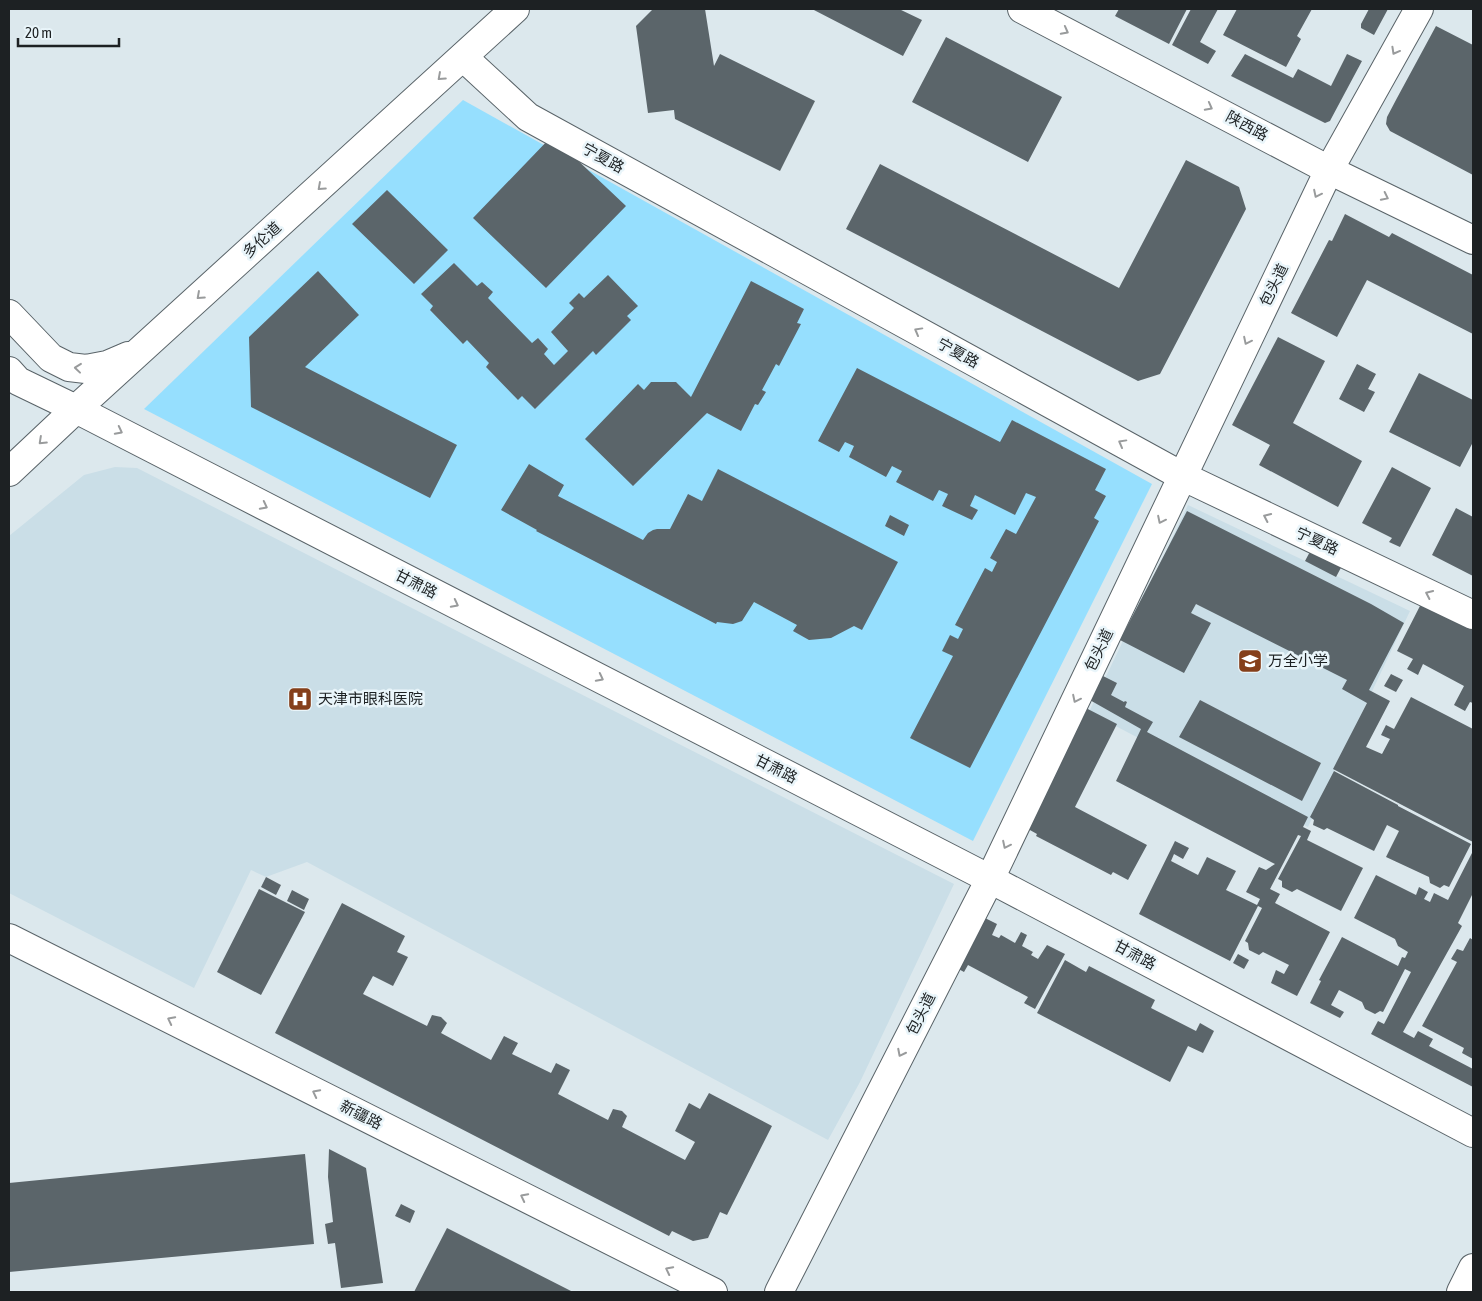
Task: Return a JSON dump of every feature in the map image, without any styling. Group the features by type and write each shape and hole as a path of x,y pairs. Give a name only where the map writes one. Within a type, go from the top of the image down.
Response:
{"street":[{"name":"多伦道","path":"9,472 515,9"},
{"name":"陕西路","path":"1022,9 1329,170 1473,240"},
{"name":"包头道","path":"780,1292 990,879 1329,170 1419,9"},
{"name":"宁夏路","path":"463,57 528,117 1182,476 1473,615"},
{"path":"9,314 52,358 68,367 86,369 107,365 141,350"},
{"name":"甘肃路","path":"9,371 18,381 76,409 990,879 1473,1133"},
{"name":"新疆路","path":"9,938 713,1292"},
{"path":"1461,1292 1473,1268"}],"shaded area":[{"path":"463,100 1152,484 973,841 144,409"},
{"name":"天津市眼科医院","path":"115,467 137,468 954,884 860,1082 828,1140 307,862 266,877 251,870 194,988 9,893 9,536 84,475"},
{"name":"万全小学","path":"1188,505 1410,611 1308,827 1089,712"}],"building":[{"path":"653,9 705,9 714,66 720,54 815,101 780,171 675,119 674,110 648,113 636,26"},
{"path":"812,9 899,9 922,20 903,56"},
{"path":"1119,9 1187,9 1169,44 1115,16"},
{"path":"1191,9 1218,9 1200,42 1216,51 1208,64 1172,45"},
{"path":"1237,9 1312,9 1297,36 1301,39 1286,67 1223,35"},
{"path":"1369,9 1388,9 1374,35 1361,28 1361,24"},
{"path":"1436,26 1473,45 1473,175 1390,131 1386,124 1387,117"},
{"path":"946,37 1062,97 1028,162 912,102"},
{"path":"1245,54 1293,78 1298,69 1331,86 1347,54 1362,61 1330,121 1325,123 1231,76"},
{"path":"552,136 626,206 546,288 473,218"},
{"path":"1186,160 1239,187 1246,209 1160,374 1138,381 846,229 880,164 1119,288"},
{"path":"387,190 448,250 414,284 352,224"},
{"path":"1345,214 1389,237 1392,233 1473,275 1473,334 1367,280 1337,337 1291,313 1329,240 1332,241"},
{"path":"454,263 477,286 482,282 493,292 488,298 532,343 538,338 548,349 544,354 554,365 568,351 551,332 574,308 569,303 579,293 584,298 608,275 638,306 627,316 631,320 596,355 593,351 535,409 522,396 518,400 486,367 489,363 467,340 463,344 430,310 433,306 421,294"},
{"path":"318,271 359,315 305,367 457,445 430,498 251,407 249,337"},
{"path":"751,281 804,309 797,323 801,324 779,366 776,364 762,390 766,392 758,405 755,404 741,431 707,413 633,486 585,439 638,384 644,390 651,382 676,382 691,397"},
{"path":"1278,337 1325,361 1293,423 1362,461 1338,507 1259,465 1270,445 1232,425"},
{"path":"1357,364 1376,374 1368,389 1375,392 1364,412 1339,399"},
{"path":"857,368 1000,442 1012,420 1106,469 1095,490 1106,496 1094,518 1099,521 970,768 910,738 953,656 942,651 950,635 958,639 963,629 955,625 985,568 992,572 997,562 990,558 1006,529 1016,534 1036,497 1026,493 1015,515 975,495 970,506 978,510 972,520 942,506 948,494 939,490 933,501 896,482 902,471 892,466 886,477 849,457 854,446 845,442 839,452 818,441"},
{"path":"1419,373 1473,400 1473,442 1460,467 1389,432"},
{"path":"529,464 564,485 558,496 643,540 653,530 670,529 688,494 702,501 718,469 898,562 862,630 854,626 831,638 809,640 793,631 797,625 754,602 742,621 733,624 717,622 716,624 536,531 501,510"},
{"path":"1392,467 1431,488 1400,547 1389,542 1392,538 1362,523"},
{"path":"1456,508 1473,517 1473,576 1432,555"},
{"path":"1187,511 1371,604 1404,623 1369,690 1390,701 1366,747 1382,754 1390,739 1381,735 1386,725 1394,729 1411,697 1473,729 1473,842 1333,769 1367,703 1342,689 1347,680 1196,604 1191,613 1211,623 1184,673 1120,640"},
{"path":"890,515 909,525 904,536 885,526"},
{"path":"1313,546 1344,562 1336,577 1305,561"},
{"path":"1422,602 1473,628 1473,703 1470,702 1465,711 1454,705 1464,686 1423,664 1418,675 1407,669 1413,659 1397,651"},
{"path":"1391,674 1403,680 1396,692 1384,686"},
{"path":"1103,676 1117,683 1111,695 1127,702 1125,707 1153,722 1147,732 1308,817 1303,827 1311,831 1307,840 1363,868 1341,911 1297,889 1292,892 1282,887 1282,881 1278,879 1301,836 1298,835 1270,889 1280,894 1275,903 1330,932 1297,996 1271,983 1276,970 1284,974 1289,965 1263,952 1259,955 1249,950 1248,943 1245,941 1262,908 1258,906 1230,961 1139,914 1175,841 1189,848 1183,859 1174,854 1171,861 1198,875 1207,857 1236,871 1226,890 1257,905 1260,899 1246,892 1259,867 1266,870 1275,864 1116,781 1141,729 1088,699 1094,687 1097,688"},
{"path":"1200,700 1321,763 1302,801 1179,737"},
{"path":"1082,706 1117,724 1075,807 1147,845 1128,880 1113,872 1111,875 1036,836 1037,834 1021,825"},
{"path":"1334,771 1471,844 1449,887 1444,885 1440,888 1430,883 1429,877 1386,857 1399,831 1387,825 1374,851 1327,828 1324,830 1313,825 1314,820 1310,817"},
{"path":"1473,851 1473,893 1458,923 1462,926 1403,1032 1414,1038 1418,1031 1433,1039 1429,1046 1473,1069 1473,1087 1371,1034 1378,1021 1384,1024 1411,972 1405,969 1383,1012 1380,1011 1375,1014 1365,1009 1362,1002 1339,990 1331,1005 1344,1012 1340,1018 1310,1003 1321,981 1319,980 1342,937 1398,966 1402,957 1405,958 1408,952 1398,946 1395,939 1354,918 1376,875 1416,895 1419,887 1428,892 1424,899 1430,902 1434,893 1448,900"},
{"path":"266,877 281,885 276,895 261,887"},
{"path":"259,889 305,912 261,995 217,972"},
{"path":"292,890 309,899 304,910 287,901"},
{"path":"342,903 405,936 397,952 408,957 393,986 373,976 363,994 427,1026 432,1015 441,1017 447,1023 441,1033 491,1060 504,1036 518,1043 512,1054 551,1073 556,1063 570,1070 558,1094 608,1120 613,1109 622,1111 627,1116 622,1127 685,1160 695,1142 675,1131 689,1103 700,1109 709,1093 772,1126 727,1215 720,1212 708,1238 693,1241 672,1231 669,1236 275,1033"},
{"path":"985,918 997,924 992,935 999,938 1001,935 1015,943 1021,932 1027,935 1022,946 1033,952 1031,955 1038,959 1047,945 1065,954 1035,1009 1024,1003 1028,997 968,965 964,972 953,966"},
{"path":"1470,938 1473,940 1473,1059 1462,1053 1464,1048 1422,1026 1457,962 1451,959 1457,949 1463,951"},
{"path":"1238,954 1249,960 1244,969 1233,963"},
{"path":"1065,960 1086,972 1089,966 1155,1000 1151,1008 1196,1031 1200,1023 1214,1031 1203,1053 1188,1046 1170,1082 1037,1013"},
{"path":"329,1149 366,1168 383,1283 341,1288 335,1243 328,1244 325,1224 333,1222 328,1177"},
{"path":"305,1154 314,1244 9,1272 9,1183"},
{"path":"401,1204 415,1211 410,1223 395,1216"},
{"path":"447,1228 573,1292 414,1292"}],"place":[{"name":"万全小学","path":"1250,661"},
{"name":"天津市眼科医院","path":"300,699"}]}
